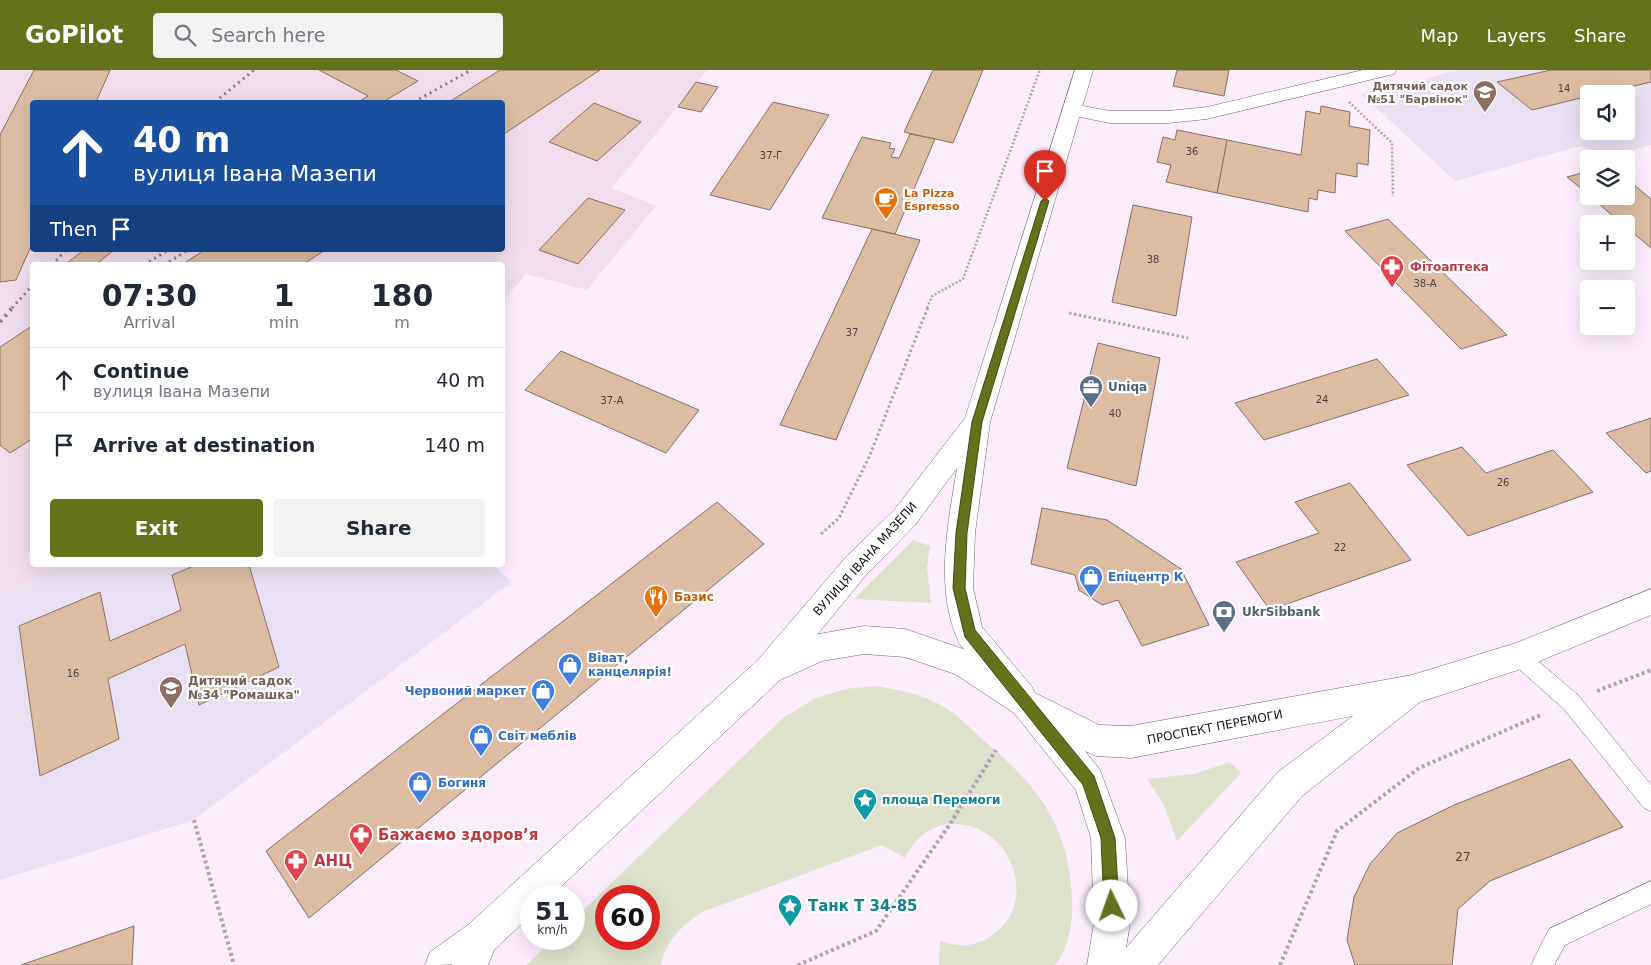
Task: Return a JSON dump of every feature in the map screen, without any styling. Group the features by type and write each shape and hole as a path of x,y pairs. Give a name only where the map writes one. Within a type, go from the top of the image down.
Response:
{"main road":[{"name":"ВУЛИЦЯ ІВАНА МАЗЕПИ","path":"1025,702 969,633 959,588 961,533 977,422 1084,70"},
{"path":"1072,110 1110,117 1168,117 1207,113 1387,70"},
{"name":"ВУЛИЦЯ ІВАНА МАЗЕПИ","path":"768,670 856,566 905,517 977,422"},
{"name":"ПРОСПЕКТ ПЕРЕМОГИ","path":"1025,702 1096,740 1131,742 1412,690 1518,656 1651,602"},
{"path":"443,965 476,951 768,670 819,648 864,640 905,643 964,663 1025,702 1089,781 1108,838 1112,923 1106,965"},
{"name":"ПРОСПЕКТ ПЕРЕМОГИ","path":"1135,965 1290,784 1412,690"}],"lane":[{"path":"1518,656 1570,702 1651,801"},
{"path":"1542,965 1557,937 1651,892"}],"path":[{"path":"821,534 839,518 870,455 932,296 963,279 1040,70"},
{"path":"1346,100 1392,143 1393,196"},
{"path":"1069,313 1188,338"},
{"path":"1280,965 1337,831 1419,768 1570,702 1651,670"},
{"path":"798,965 876,931 950,824 996,750"},
{"path":"194,820 234,965"}],"shaded area":[{"path":"0,70 707,70 612,188 656,206 587,290 526,274 505,299 505,262 30,262 30,567 58,567 0,598"},
{"name":"Дитячий садок №51 \"Барвінок\"","path":"1460,70 1651,70 1651,145 1634,150 1592,150 1581,146 1455,181 1361,94"},
{"name":"Дитячий садок №34 \"Ромашка\"","path":"58,567 495,567 512,582 194,820 0,880 0,598"}],"green space":[{"path":"913,540 930,546 927,567 931,603 854,599"},
{"name":"площа Перемоги","path":"876,686 911,693 928,699 949,710 964,722 1019,773 1034,790 1057,828 1065,850 1070,874 1071,926 1067,943 1055,965 939,965 940,940 961,945 978,943 984,940 1002,927 1013,909 1017,890 1014,870 1005,852 991,837 973,827 951,824 936,827 923,834 905,858 882,845 702,912 676,934 663,956 661,965 526,965 542,950 585,950 585,908 595,899 595,950 660,950 660,885 609,885 783,718 814,699 845,689"},
{"path":"1230,762 1241,773 1177,841 1164,805 1147,779 1194,774"}],"building":[{"path":"34,70 110,70 97,100 30,100 30,248 16,280 0,282 0,135"},
{"path":"319,70 396,70 418,81 386,100 361,100 368,96"},
{"path":"500,70 600,70 505,133 505,100 452,100"},
{"path":"933,70 983,70 953,143 904,132"},
{"path":"1177,70 1229,70 1224,96 1173,86"},
{"path":"1551,70 1651,70 1651,82 1635,86 1580,85 1580,98 1532,110 1497,82"},
{"path":"696,82 718,87 701,112 678,107"},
{"path":"773,102 829,115 770,210 710,195"},
{"path":"594,103 641,122 597,161 549,142"},
{"path":"1321,106 1350,112 1349,126 1370,130 1368,165 1357,163 1357,177 1336,173 1335,193 1318,190 1317,200 1309,198 1308,212 1217,193 1227,140 1301,155 1306,111 1320,114"},
{"path":"1177,130 1227,140 1217,193 1166,182 1171,165 1157,162 1163,137 1175,140"},
{"path":"910,134 935,139 895,234 822,218 862,137 891,143 889,148 895,149 891,157 899,158"},
{"path":"1580,173 1580,188 1567,177"},
{"path":"1635,186 1651,199 1651,248 1635,235 1635,215 1612,215 1600,205 1635,205"},
{"path":"588,198 625,210 578,264 539,250"},
{"path":"1133,205 1192,217 1176,316 1112,302"},
{"path":"1388,219 1507,335 1461,349 1345,231"},
{"path":"872,229 920,240 836,440 780,425"},
{"path":"81,252 111,252 99,262 68,262"},
{"path":"202,252 322,252 307,262 186,262"},
{"path":"30,327 30,440 10,453 0,445 0,347"},
{"path":"1098,343 1160,358 1136,486 1067,468"},
{"path":"561,351 699,410 666,453 525,390"},
{"path":"1377,359 1409,395 1264,440 1235,403"},
{"path":"1651,418 1651,471 1646,473 1606,433"},
{"path":"1462,447 1486,473 1553,450 1593,492 1468,536 1407,465"},
{"path":"1350,483 1411,560 1270,610 1236,562 1319,533 1295,502"},
{"path":"717,502 764,544 309,918 266,851"},
{"path":"1042,508 1107,520 1181,569 1209,625 1142,646 1118,600 1102,605 1079,590 1075,575 1031,564"},
{"path":"191,567 250,567 279,667 199,705 185,644 108,679 119,739 40,776 19,626 100,592 110,641 181,610 172,575"},
{"path":"1570,759 1623,827 1490,881 1458,909 1452,965 1355,965 1347,940 1354,897 1370,864 1397,833 1454,805"},
{"path":"134,926 132,965 21,965"}],"railway":[{"path":"217,100 254,70"},
{"path":"418,100 471,70"},
{"path":"55,262 64,252"},
{"path":"149,262 165,252"},
{"path":"169,262 185,252"},
{"path":"12,308 30,288"},
{"path":"0,322 13,307"}],"place":[{"name":"Дитячий садок №51 \"Барвінок\"","path":"1485,113"},
{"name":"La Pizza Espresso","path":"886,220"},
{"name":"Фітоаптека","path":"1392,288"},
{"name":"Uniqa","path":"1091,408"},
{"name":"Епіцентр К","path":"1091,598"},
{"name":"Базис","path":"656,618"},
{"name":"UkrSibbank","path":"1224,633"},
{"name":"Віват, канцелярія!","path":"570,686"},
{"name":"Дитячий садок №34 \"Ромашка\"","path":"171,709"},
{"name":"Червоний маркет","path":"543,712"},
{"name":"Світ меблів","path":"481,757"},
{"name":"Богиня","path":"420,804"},
{"name":"площа Перемоги","path":"865,821"},
{"name":"Бажаємо здоровʼя","path":"361,856"},
{"name":"АНЦ","path":"296,882"},
{"name":"Танк Т 34-85","path":"790,927"}],"route":[{"path":"1045,201 977,422 961,533 959,588 969,633 1089,781 1108,838 1112,906"}]}
